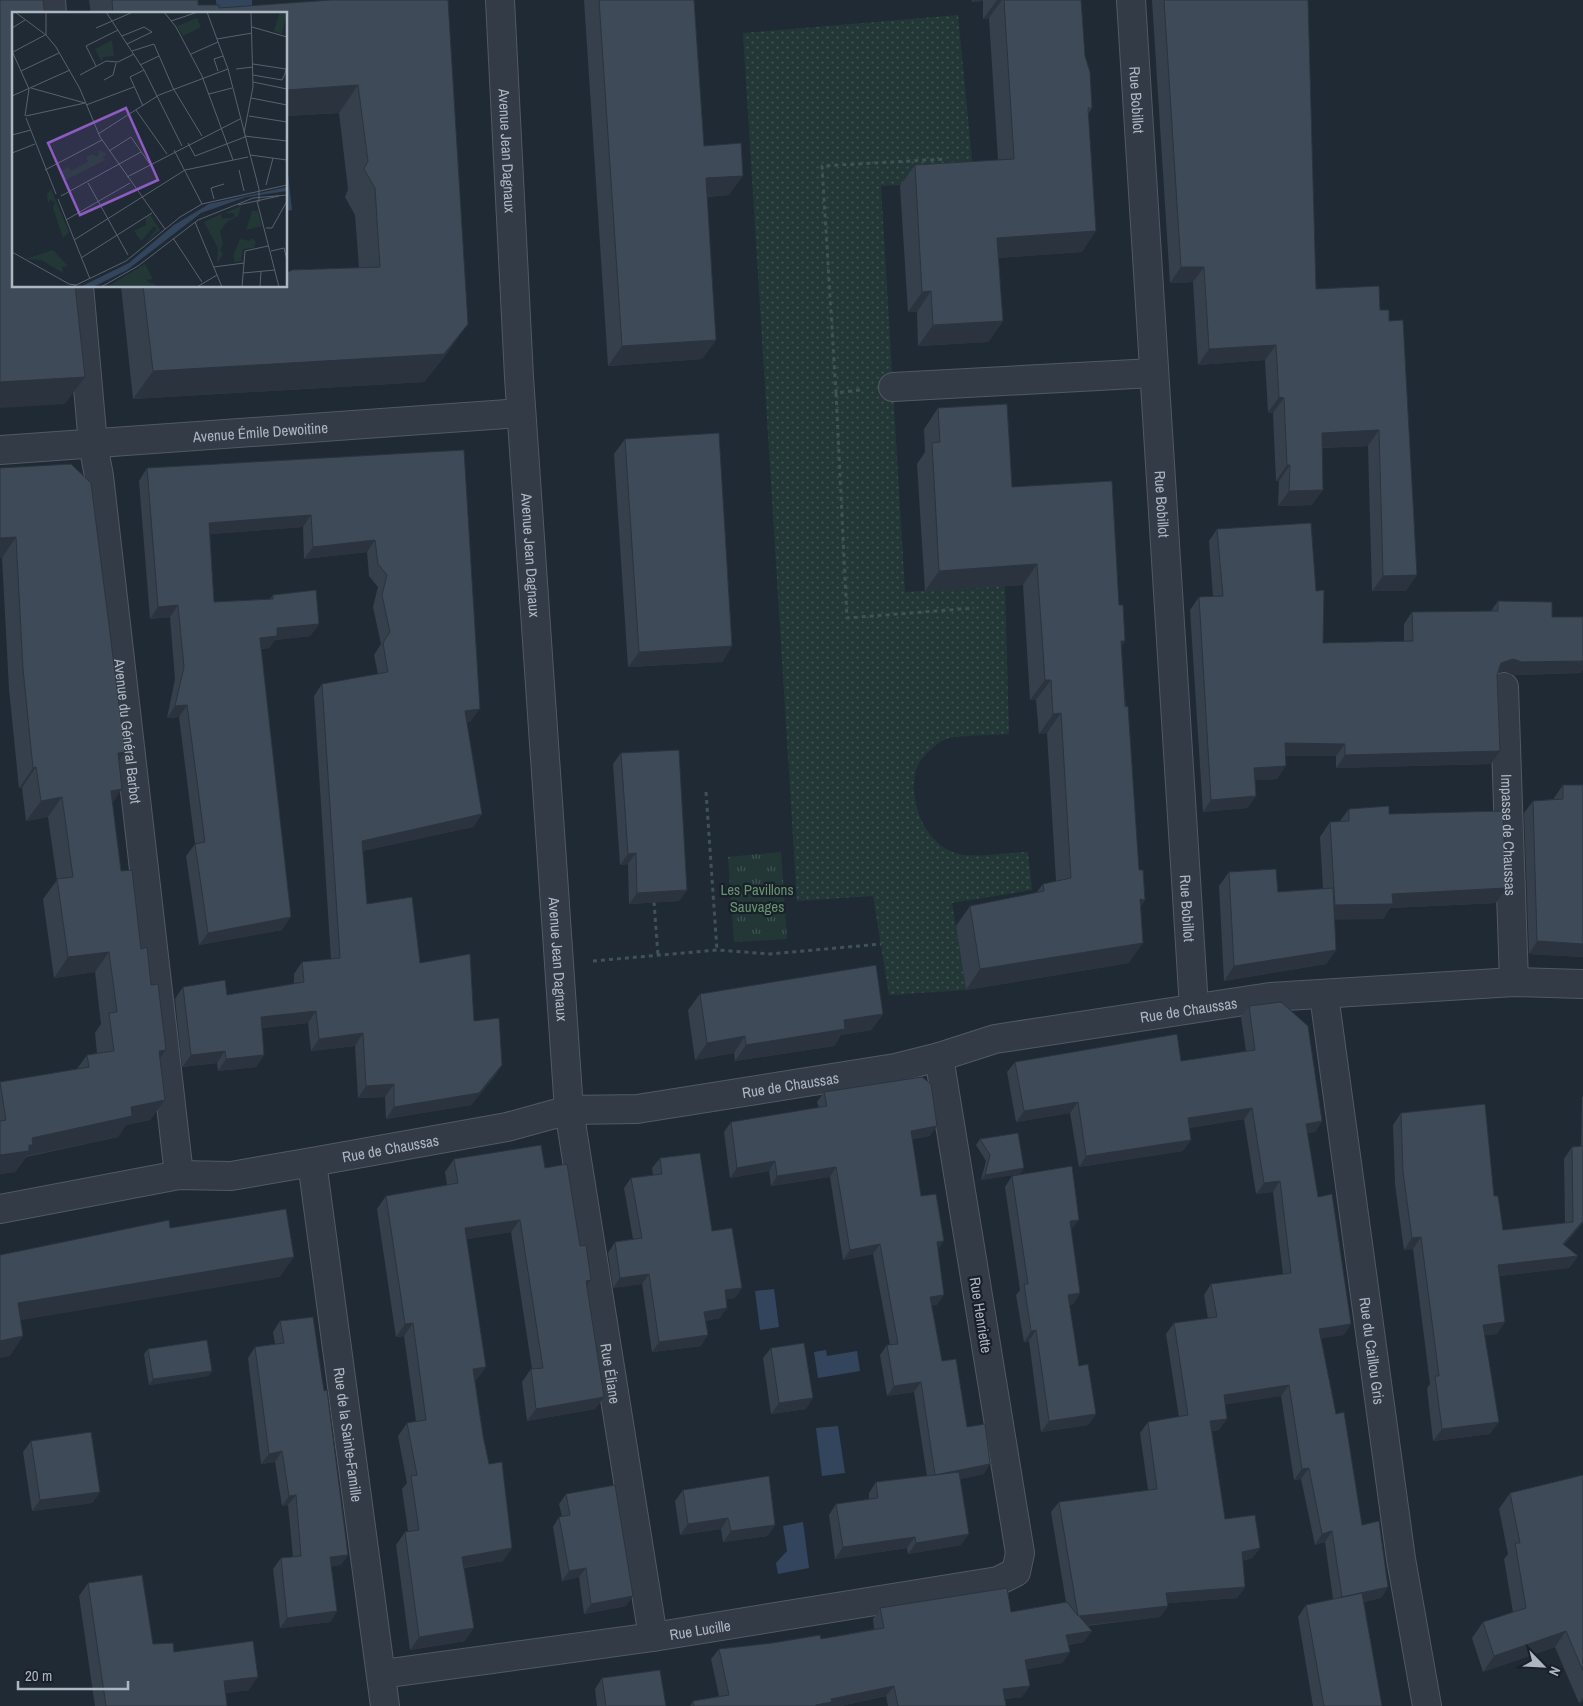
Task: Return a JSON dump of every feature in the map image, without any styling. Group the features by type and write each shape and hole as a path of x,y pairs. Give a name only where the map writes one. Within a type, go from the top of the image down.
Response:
{"street":[{"name":"Avenue Jean Dagnaux","path":"500,0 521,413 569,1110"},
{"name":"Rue Bobillot","path":"1130,0 1194,1008"},
{"name":"Avenue du Général Barbot","path":"79,288 93,444 101,496 179,1175"},
{"path":"893,387 1153,373"},
{"name":"Avenue Émile Dewoitine","path":"0,450 521,413"},
{"name":"Impasse de Chaussas","path":"1504,687 1514,982"},
{"name":"Rue de Chaussas","path":"0,1210 179,1175 231,1176 312,1162 507,1127 569,1110 637,1109 895,1068 939,1057 995,1039 1194,1008 1270,998 1514,982 1583,984"},
{"name":"Rue du Caillou Gris","path":"1324,995 1401,1559 1427,1706"},
{"name":"Rue Henriette","path":"939,1057 1020,1552 1016,1572"},
{"name":"Rue Éliane","path":"569,1110 653,1637"},
{"name":"Rue de la Sainte-Famille","path":"312,1162 385,1706"},
{"name":"Rue Lucille","path":"382,1674 653,1637 998,1581 1016,1572"}],"path":[{"path":"946,160 822,166 847,618 974,608"},
{"path":"836,393 893,387"},
{"path":"706,792 717,950"},
{"path":"654,902 658,955"},
{"path":"558,964 717,950 770,954 881,944"}],"green space":[{"path":"958,15 974,181 881,186 905,592 1005,586 1009,734 956,737 940,742 920,761 916,770 914,794 921,819 927,830 944,848 962,855 1028,852 1032,890 952,903 966,990 889,995 873,896 797,901 743,33"},
{"name":"Les Pavillons Sauvages","path":"781,852 787,939 734,942 728,857"}],"water":[{"path":"216,0 252,0 252,9 217,11"},
{"path":"288,174 292,210 288,211"},
{"path":"774,1289 779,1327 760,1330 755,1291"},
{"path":"826,1350 827,1356 857,1351 860,1371 818,1378 814,1352"},
{"path":"838,1426 845,1473 822,1476 816,1428"},
{"path":"803,1522 809,1568 778,1574 776,1563 787,1551 783,1526"}],"building":[{"path":"0,0 43,0 45,12 12,12 12,288 75,288 85,377 0,382"},
{"path":"112,0 198,0 198,5 219,5 219,8 331,0 448,0 468,324 444,354 153,371 143,288 288,288 288,272 292,270 380,267 375,188 364,169 368,161 358,85 288,90 288,12 113,12"},
{"path":"599,0 694,0 704,146 741,143 743,176 706,178 716,340 622,346"},
{"path":"1004,0 1081,0 1085,56 1090,72 1092,108 1088,108 1096,231 997,238 1003,321 933,325 931,291 922,292 915,165 1014,159"},
{"path":"1164,0 1308,0 1316,289 1379,286 1380,310 1389,310 1389,321 1403,320 1417,575 1383,576 1379,430 1322,433 1323,490 1289,491 1290,465 1287,465 1284,398 1279,397 1276,345 1209,349 1204,267 1181,267"},
{"path":"1007,404 1012,487 1112,481 1119,605 1123,605 1125,641 1121,641 1125,707 1128,706 1139,870 1143,870 1145,900 1140,899 1143,943 980,969 970,906 1044,891 1043,884 1071,878 1061,713 1053,714 1051,680 1045,680 1037,564 939,571 932,443 940,442 938,408"},
{"path":"719,433 732,646 639,652 625,439"},
{"path":"464,450 480,709 465,711 482,814 362,841 367,904 412,897 420,963 470,954 474,1021 499,1018 502,1065 479,1093 394,1107 394,1084 366,1086 363,1033 319,1039 316,1011 261,1017 264,1055 226,1059 225,1051 191,1055 183,987 225,980 227,995 304,982 302,962 340,958 322,684 388,672 383,643 390,632 382,595 387,575 378,564 375,540 313,547 311,515 209,523 214,602 273,599 273,595 316,590 319,624 277,628 277,636 260,638 291,917 208,933 195,844 205,842 187,705 175,706 184,667 178,605 158,607 147,468"},
{"path":"71,464 91,483 125,752 118,753 122,789 111,791 121,871 132,870 141,949 147,947 151,985 158,984 166,1050 159,1051 165,1100 131,1107 132,1116 32,1138 33,1145 29,1145 29,1151 0,1155 0,1121 6,1120 0,1082 89,1067 87,1055 114,1051 109,1013 117,1012 109,952 68,957 57,879 73,877 62,797 41,801 36,767 33,768 23,669 16,537 0,538 0,468"},
{"path":"1311,523 1316,591 1324,590 1323,643 1413,641 1412,612 1498,611 1498,601 1552,602 1552,617 1583,617 1583,661 1522,662 1513,659 1501,663 1497,675 1500,751 1345,755 1345,744 1285,743 1286,766 1254,768 1256,796 1211,800 1199,597 1223,596 1217,529"},
{"name":"Les Pavillons Sauvages","path":"679,750 687,890 637,893 636,853 628,854 621,753"},
{"path":"1563,785 1583,785 1583,944 1537,941 1533,801 1563,799"},
{"path":"1389,806 1389,814 1503,811 1506,888 1392,894 1393,904 1335,905 1330,822 1349,821 1349,809"},
{"path":"1276,869 1278,892 1333,888 1336,950 1234,966 1229,872"},
{"path":"876,965 883,1014 844,1020 845,1029 746,1045 745,1036 707,1043 700,994"},
{"path":"1281,1002 1308,1026 1322,1121 1306,1124 1318,1197 1332,1194 1351,1324 1319,1329 1336,1414 1344,1412 1362,1525 1379,1521 1388,1587 1342,1597 1332,1531 1322,1534 1309,1468 1302,1469 1289,1385 1224,1395 1227,1419 1210,1421 1225,1519 1255,1515 1260,1548 1242,1552 1245,1587 1166,1593 1168,1606 1079,1616 1092,1631 1066,1635 1070,1652 1025,1660 1030,1686 1003,1689 1006,1706 898,1706 894,1686 831,1699 832,1702 816,1706 694,1706 693,1701 729,1695 719,1649 820,1635 821,1639 884,1628 880,1608 1007,1588 1011,1612 1067,1602 1078,1616 1059,1502 1157,1489 1148,1422 1188,1415 1174,1323 1217,1317 1211,1284 1291,1273 1280,1181 1264,1183 1252,1108 1188,1118 1191,1140 1086,1156 1078,1102 1024,1111 1015,1062 1177,1034 1181,1061 1255,1050 1249,1006"},
{"path":"922,1077 931,1084 937,1126 911,1131 921,1196 936,1194 944,1241 937,1242 944,1295 930,1297 942,1361 956,1359 967,1427 985,1424 990,1464 935,1475 921,1382 894,1386 887,1345 898,1344 880,1244 850,1250 836,1167 777,1176 775,1161 737,1168 731,1122 827,1106 824,1092"},
{"path":"1485,1104 1494,1196 1498,1196 1503,1230 1573,1222 1572,1147 1583,1146 1583,1221 1563,1244 1578,1256 1498,1265 1505,1322 1483,1325 1499,1422 1442,1429 1435,1376 1439,1376 1421,1237 1412,1238 1403,1172 1401,1113"},
{"path":"1018,1133 1024,1168 985,1175 990,1155 980,1139"},
{"path":"541,1145 545,1168 567,1164 580,1246 586,1245 591,1280 586,1281 604,1397 536,1409 531,1369 543,1368 520,1220 465,1228 486,1367 473,1369 489,1464 502,1462 512,1548 462,1557 474,1628 419,1637 405,1532 419,1530 411,1476 417,1475 407,1423 426,1420 413,1323 405,1324 386,1196 458,1183 454,1159"},
{"path":"700,1153 712,1231 732,1228 742,1288 725,1290 727,1308 704,1312 708,1335 659,1342 649,1274 620,1278 615,1242 642,1238 631,1178 662,1174 660,1158"},
{"path":"1072,1166 1079,1220 1070,1221 1080,1293 1068,1295 1079,1366 1088,1364 1096,1414 1049,1421 1036,1330 1031,1331 1024,1284 1028,1284 1012,1176"},
{"path":"286,1209 294,1257 18,1303 23,1336 0,1341 0,1255 169,1220 170,1228"},
{"path":"313,1317 324,1391 327,1390 348,1555 330,1557 337,1611 287,1618 281,1558 301,1556 296,1495 289,1496 282,1451 269,1454 255,1347 284,1343 280,1321"},
{"path":"207,1340 212,1371 153,1379 148,1349"},
{"path":"804,1343 813,1398 779,1403 771,1348"},
{"path":"91,1432 100,1492 40,1500 31,1441"},
{"path":"959,1472 969,1534 916,1543 915,1537 843,1547 836,1504 878,1498 876,1482"},
{"path":"1583,1475 1583,1671 1566,1631 1494,1656 1483,1622 1526,1608 1515,1543 1520,1543 1510,1493"},
{"path":"769,1476 775,1525 731,1531 728,1518 688,1524 683,1490"},
{"path":"615,1485 633,1596 591,1604 586,1568 569,1571 559,1517 570,1515 566,1494"},
{"path":"142,1575 153,1644 173,1643 174,1652 253,1641 258,1677 224,1681 227,1706 106,1706 88,1583"},
{"path":"1362,1593 1382,1706 1324,1706 1306,1605"},
{"path":"660,1670 666,1706 606,1706 602,1678"}]}
